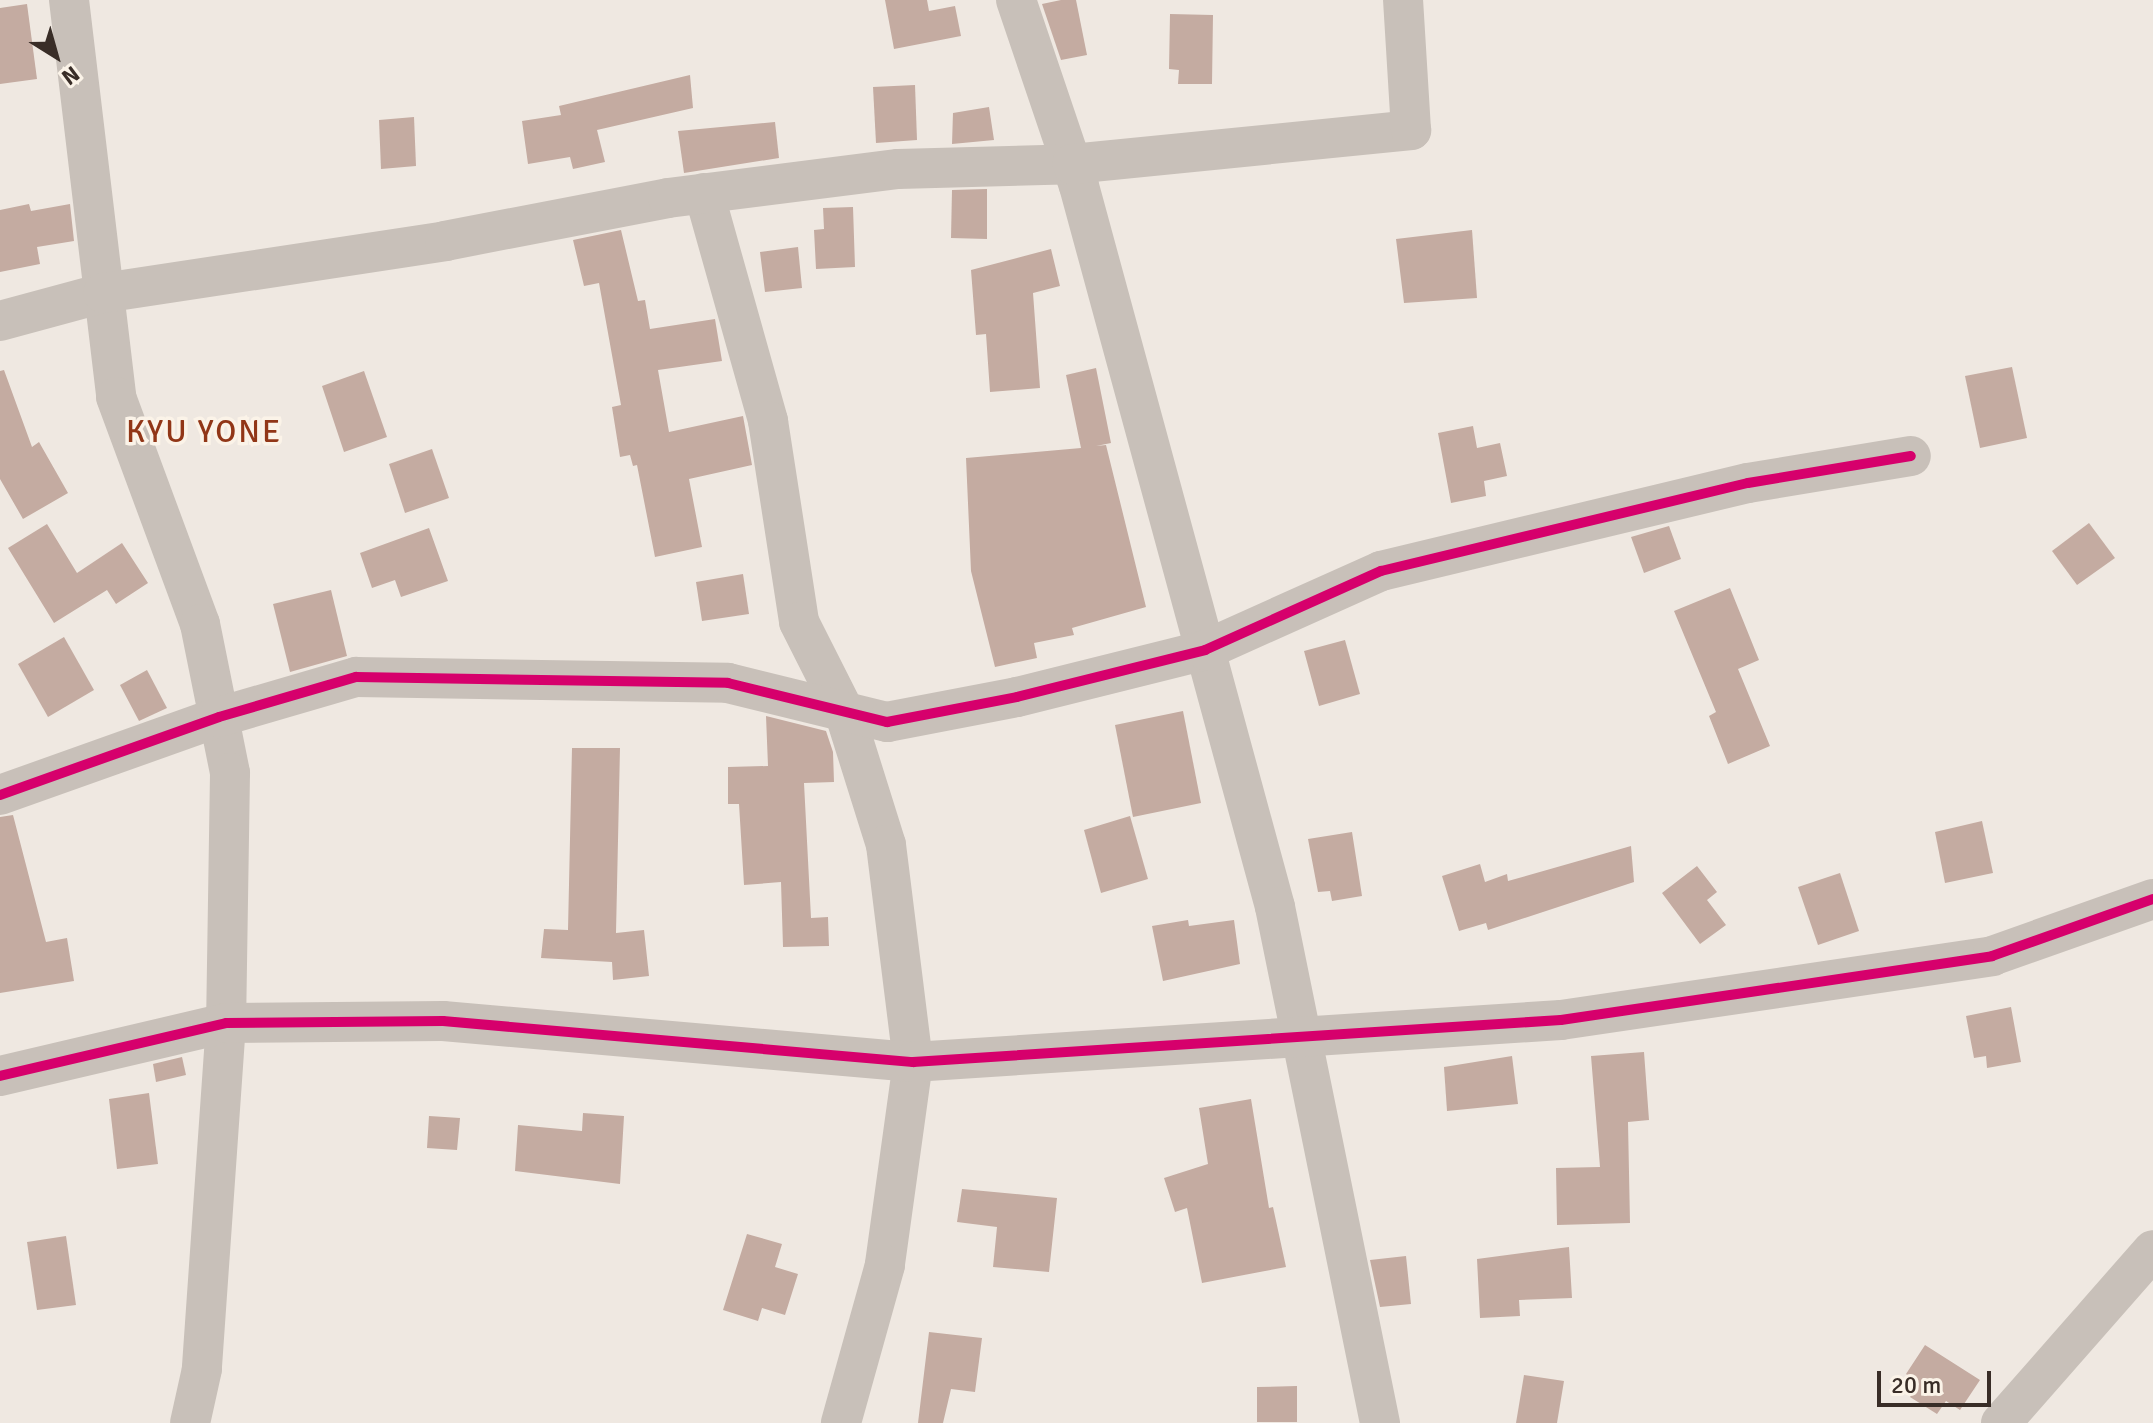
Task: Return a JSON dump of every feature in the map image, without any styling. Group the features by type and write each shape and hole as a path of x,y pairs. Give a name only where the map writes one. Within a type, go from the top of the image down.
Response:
{"street":[{"path":"69,0 116,397 200,624 230,773 226,1023 202,1369 190,1423"},
{"path":"1016,0 1072,164 1275,907 1380,1423"},
{"path":"0,321 103,293 445,241 704,193 898,169 1072,164 1411,130 1403,0"},
{"path":"704,193 768,421 799,622 844,711 886,845 913,1062 885,1265 841,1423"},
{"path":"0,795 219,717 356,677 728,683 887,722 1017,697 1205,650 1381,571 1748,483 1911,456"},
{"path":"0,1076 226,1023 443,1021 913,1062 1561,1020 1992,956 2153,899"},
{"path":"2001,1423 2153,1250"}],"building":[{"path":"885,0 927,0 929,11 955,6 961,36 894,49"},
{"path":"1076,0 1087,55 1061,60 1042,4"},
{"path":"27,4 37,79 0,84 0,8"},
{"path":"1170,14 1213,15 1212,84 1178,84 1179,70 1169,69"},
{"path":"690,75 693,108 597,130 605,162 573,169 570,157 528,164 522,121 561,115 559,106"},
{"path":"915,85 917,140 876,143 873,87"},
{"path":"989,107 994,140 952,144 953,113"},
{"path":"414,117 416,166 381,169 379,120"},
{"path":"775,122 779,158 684,173 678,131"},
{"path":"987,189 987,239 951,238 952,190"},
{"path":"29,204 31,211 70,204 74,241 37,247 40,264 0,272 0,210"},
{"path":"853,207 855,267 816,269 814,230 824,229 823,208"},
{"path":"621,230 638,301 645,300 650,329 715,319 722,361 658,370 669,432 743,416 752,465 689,479 702,547 655,557 637,465 633,466 630,455 620,457 612,407 621,405 599,283 584,286 573,240"},
{"path":"1472,230 1477,298 1404,303 1396,239"},
{"path":"798,247 802,288 765,292 760,252"},
{"path":"1051,249 1060,286 1033,293 1040,388 990,392 986,334 976,335 971,270"},
{"path":"2012,367 2027,438 1980,448 1965,376"},
{"path":"1096,368 1111,443 1096,446 1106,445 1146,607 1072,628 1074,635 1034,643 1037,658 995,667 971,571 966,458 1081,448 1066,375"},
{"path":"4,370 32,447 39,442 68,493 23,519 0,479 0,371"},
{"path":"364,371 387,437 344,452 322,386"},
{"path":"1473,426 1477,448 1500,443 1507,476 1484,481 1486,496 1451,503 1438,433"},
{"path":"432,449 449,498 405,513 389,464"},
{"path":"2089,523 2115,558 2077,585 2052,551"},
{"path":"47,524 77,573 122,543 148,583 116,604 107,590 54,623 8,548"},
{"path":"1669,526 1681,559 1644,573 1631,537"},
{"path":"429,528 448,581 401,597 395,580 372,588 360,553"},
{"path":"743,574 749,614 702,621 696,582"},
{"path":"1730,588 1759,660 1738,669 1770,746 1728,764 1709,716 1716,712 1674,611"},
{"path":"331,590 347,656 290,672 273,604"},
{"path":"64,637 94,690 48,717 18,664"},
{"path":"1345,640 1360,694 1319,706 1304,651"},
{"path":"147,670 167,708 139,721 120,685"},
{"path":"1183,711 1201,803 1133,817 1115,725"},
{"path":"766,716 826,731 833,752 834,782 804,783 811,918 828,917 829,946 783,947 781,882 744,885 739,804 728,804 728,767 768,766"},
{"path":"572,748 620,748 616,933 644,930 649,976 613,980 612,962 541,958 544,929 568,930"},
{"path":"13,815 46,942 67,938 74,981 0,993 0,817"},
{"path":"1130,816 1148,879 1101,893 1084,830"},
{"path":"1982,821 1993,873 1945,883 1935,832"},
{"path":"1352,832 1362,896 1332,901 1330,891 1318,892 1308,839"},
{"path":"1631,846 1634,882 1488,930 1486,923 1459,931 1442,876 1480,864 1485,882 1507,874 1508,881"},
{"path":"1697,866 1717,892 1707,900 1726,925 1700,944 1662,893"},
{"path":"1840,873 1859,931 1818,945 1798,887"},
{"path":"1188,920 1189,926 1234,920 1240,964 1163,981 1152,926"},
{"path":"2011,1007 2021,1062 1987,1068 1986,1056 1974,1058 1966,1016"},
{"path":"1644,1052 1649,1120 1628,1122 1630,1223 1557,1225 1556,1168 1600,1167 1591,1056"},
{"path":"1512,1056 1518,1104 1447,1111 1444,1067"},
{"path":"182,1057 186,1075 156,1082 153,1064"},
{"path":"149,1093 158,1164 117,1169 109,1099"},
{"path":"1251,1099 1269,1208 1273,1207 1286,1267 1202,1283 1187,1208 1175,1212 1164,1178 1208,1164 1199,1108"},
{"path":"583,1113 624,1116 620,1184 515,1171 518,1125 582,1131"},
{"path":"429,1116 460,1118 457,1150 427,1148"},
{"path":"962,1189 1057,1198 1049,1272 993,1267 997,1227 957,1222"},
{"path":"747,1234 782,1244 775,1267 798,1274 785,1315 762,1308 758,1321 723,1310"},
{"path":"66,1236 76,1305 37,1310 27,1242"},
{"path":"1569,1247 1572,1298 1519,1300 1520,1316 1480,1318 1477,1259"},
{"path":"1406,1256 1411,1304 1380,1307 1370,1260"},
{"path":"929,1332 982,1338 975,1392 951,1389 943,1423 918,1423"},
{"path":"1925,1345 1980,1380 1960,1410 1946,1401 1937,1414 1910,1397 1919,1384 1906,1374"},
{"path":"1524,1375 1564,1381 1557,1423 1516,1423"},
{"path":"1297,1386 1297,1422 1257,1422 1257,1387"}],"cycle path":[{"path":"0,795 219,717 356,677 728,683 887,722 1017,697 1205,650 1381,571 1748,483 1911,456"},
{"path":"0,1076 226,1023 443,1021 913,1062 1561,1020 1992,956 2153,899"}],"district":[{"name":"KYU YONE","path":"204,432"}]}
